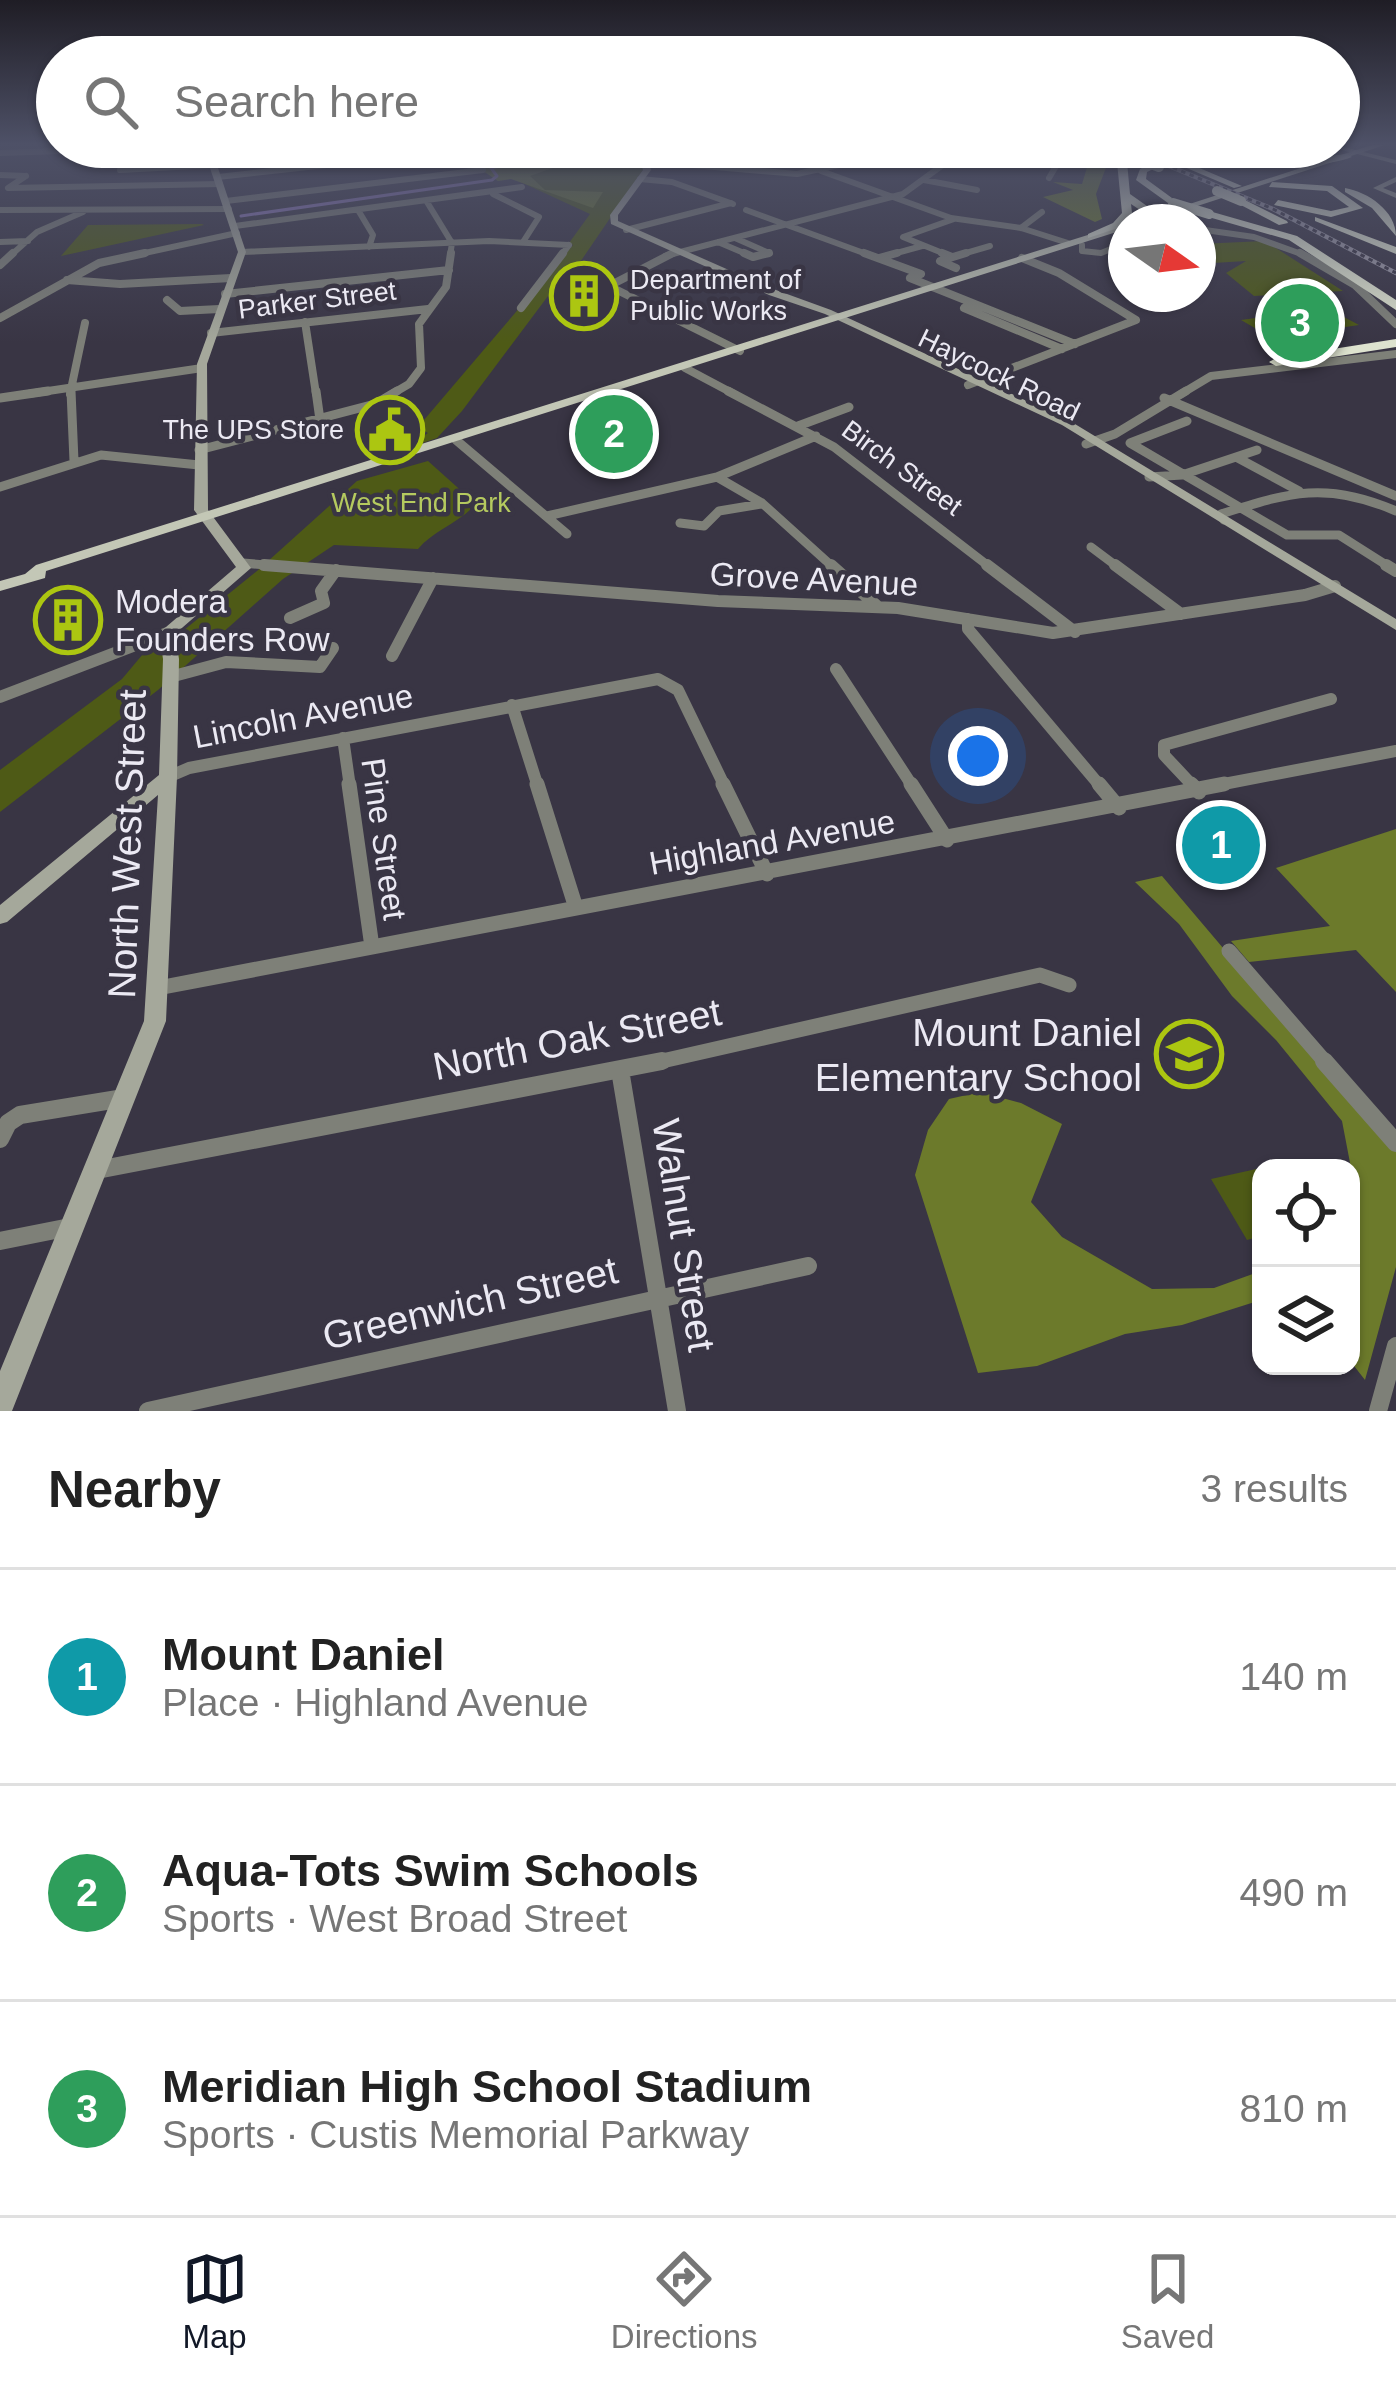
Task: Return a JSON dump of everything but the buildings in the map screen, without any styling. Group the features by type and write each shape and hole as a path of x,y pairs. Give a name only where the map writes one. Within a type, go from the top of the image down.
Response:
{"highway":[{"path":"1093,240 1125,217 1126,211"},
{"path":"1259,211 1313,239 1389,294 1396,308"},
{"path":"1299,211 1396,251"},
{"path":"1216,216 1282,233 1389,294"},
{"path":"1216,229 1278,238 1337,266"},
{"path":"1093,240 1108,235"},
{"path":"1276,362 1396,343"}],"main road":[{"path":"167,632 239,577 243,562 207,519 199,458 202,368 242,252 230,211"},
{"path":"617,211 612,218 626,230"},
{"name":"Haycock Road","path":"626,230 836,320 1087,439 1129,470 1150,476 1395,624"},
{"path":"1027,260 1068,243 1093,240"},
{"path":"0,586 41,568 1093,240"},
{"path":"1087,439 1109,430"},
{"name":"North West Street","path":"0,1405 153,1030 168,777 167,632"},
{"name":"Lincoln Avenue","path":"0,916 168,777"}],"street":[{"path":"0,265 40,230 87,211"},
{"path":"0,318 99,263 236,229 358,211 373,235 369,247"},
{"path":"0,487 108,454 199,458 385,400 409,384 421,368 417,330 446,287 452,243 432,211"},
{"path":"524,242 539,217 526,211"},
{"path":"626,230 718,211"},
{"path":"749,211 921,274 910,278 1076,344"},
{"path":"740,351 609,287 640,265 839,211"},
{"path":"931,211 1021,228 1068,243"},
{"path":"1021,228 1042,212"},
{"path":"952,257 904,235 955,219"},
{"path":"657,222 674,228"},
{"path":"1216,230 1300,251 1357,288 1396,324"},
{"path":"718,242 753,257 769,253 734,238"},
{"path":"1093,240 1082,251 1095,254 1108,249"},
{"path":"0,242 28,241"},
{"path":"242,252 452,243 569,245 521,308"},
{"path":"124,244 136,254"},
{"path":"880,258 923,245"},
{"path":"956,268 940,262 990,246 1008,252"},
{"path":"974,383 1135,318 1027,260"},
{"path":"225,294 448,270"},
{"path":"66,280 120,284 232,278"},
{"path":"937,290 964,308 1062,349"},
{"path":"167,300 180,311 219,309"},
{"path":"964,308 976,304"},
{"name":"Parker Street","path":"211,334 428,309"},
{"path":"305,322 320,420"},
{"path":"74,461 68,452 77,340 86,323"},
{"path":"1109,430 1211,376 1396,354"},
{"path":"1087,439 1154,410 1211,372 1276,362"},
{"path":"0,398 202,368"},
{"name":"Birch Street","path":"685,368 816,436 965,543 1075,632"},
{"path":"1166,399 1396,496"},
{"path":"798,426 848,407"},
{"path":"1154,410 1216,419"},
{"path":"1187,421 1130,442 1296,538 1339,535 1396,571"},
{"path":"547,516 717,477 816,436"},
{"path":"456,440 567,534"},
{"path":"1150,476 1182,475 1257,450"},
{"path":"1236,457 1300,492"},
{"path":"1172,490 1182,475"},
{"path":"717,477 762,503 878,607"},
{"path":"1223,520 1300,492 1347,490 1396,511"},
{"path":"680,523 704,526 719,511 762,503"},
{"path":"1090,548 1182,614"},
{"name":"Grove Avenue","path":"243,562 742,602 878,607 1053,633 1335,586"},
{"path":"290,618 324,604 321,591 336,570"},
{"path":"392,656 433,578"},
{"path":"968,619 968,628 1119,808"},
{"path":"0,697 167,632"},
{"path":"170,677 224,662 320,667 333,648"},
{"path":"836,669 947,840"},
{"name":"Lincoln Avenue","path":"168,777 190,768 642,679 666,681 678,690 767,874"},
{"path":"1199,792 1164,755 1164,746 1331,699"},
{"path":"512,705 576,908"},
{"name":"Pine Street","path":"343,738 372,947"},
{"name":"Highland Avenue","path":"158,988 1119,808 1396,751"},
{"path":"1229,951 1396,1144"},
{"name":"North Oak Street","path":"97,1169 620,1070 1040,976 1069,985"},
{"name":"Walnut Street","path":"620,1070 677,1411"},
{"path":"0,1139 8,1123 20,1115 125,1098"},
{"path":"0,1240 73,1227"},
{"name":"Greenwich Street","path":"148,1411 808,1266"},
{"path":"1378,1411 1396,1346"}],"green space":[{"path":"583,211 615,211 574,271 554,288 462,411 437,438 402,450 428,433 418,427 573,245 569,243 590,214"},
{"path":"1072,211 1100,211 1102,219 1095,222"},
{"path":"202,224 204,225 61,256 88,225"},
{"path":"1265,241 1343,291 1254,296 1226,273 1246,261 1216,263 1216,243"},
{"path":"1327,308 1359,325 1272,338 1241,320"},
{"name":"West End Park","path":"428,461 476,504 469,511 418,549 334,545 283,579 158,690 0,812 0,770 122,679 148,648 184,630 357,481"},
{"path":"1396,829 1396,992 1356,950 1249,962 1231,941 1330,926 1276,868"},
{"path":"1162,876 1396,1152 1396,1267 1365,1380 1360,1374 1360,1159 1349,1159 1342,1121 1276,1040 1232,996 1179,924 1135,882"},
{"path":"980,1092 1021,1103 1062,1124 1031,1202 1062,1237 1152,1289 1214,1288 1252,1274 1252,1303 1182,1325 1125,1334 1037,1366 978,1373 915,1175 928,1130 949,1099"},
{"path":"1252,1170 1252,1239 1247,1240 1211,1179"}],"waterway":[{"path":"241,216 277,211"}],"railway":[{"path":"1277,211 1396,273"}],"place":[{"name":"Department of Public Works","path":"584,296"},
{"name":"Meridian High School Stadium","path":"1300,323"},
{"name":"The UPS Store","path":"390,430"},
{"name":"Aqua-Tots Swim Schools","path":"614,434"},
{"name":"Modera Founders Row","path":"68,620"},
{"name":"Mount Daniel","path":"1221,845"},
{"name":"Mount Daniel Elementary School","path":"1189,1054"}]}
